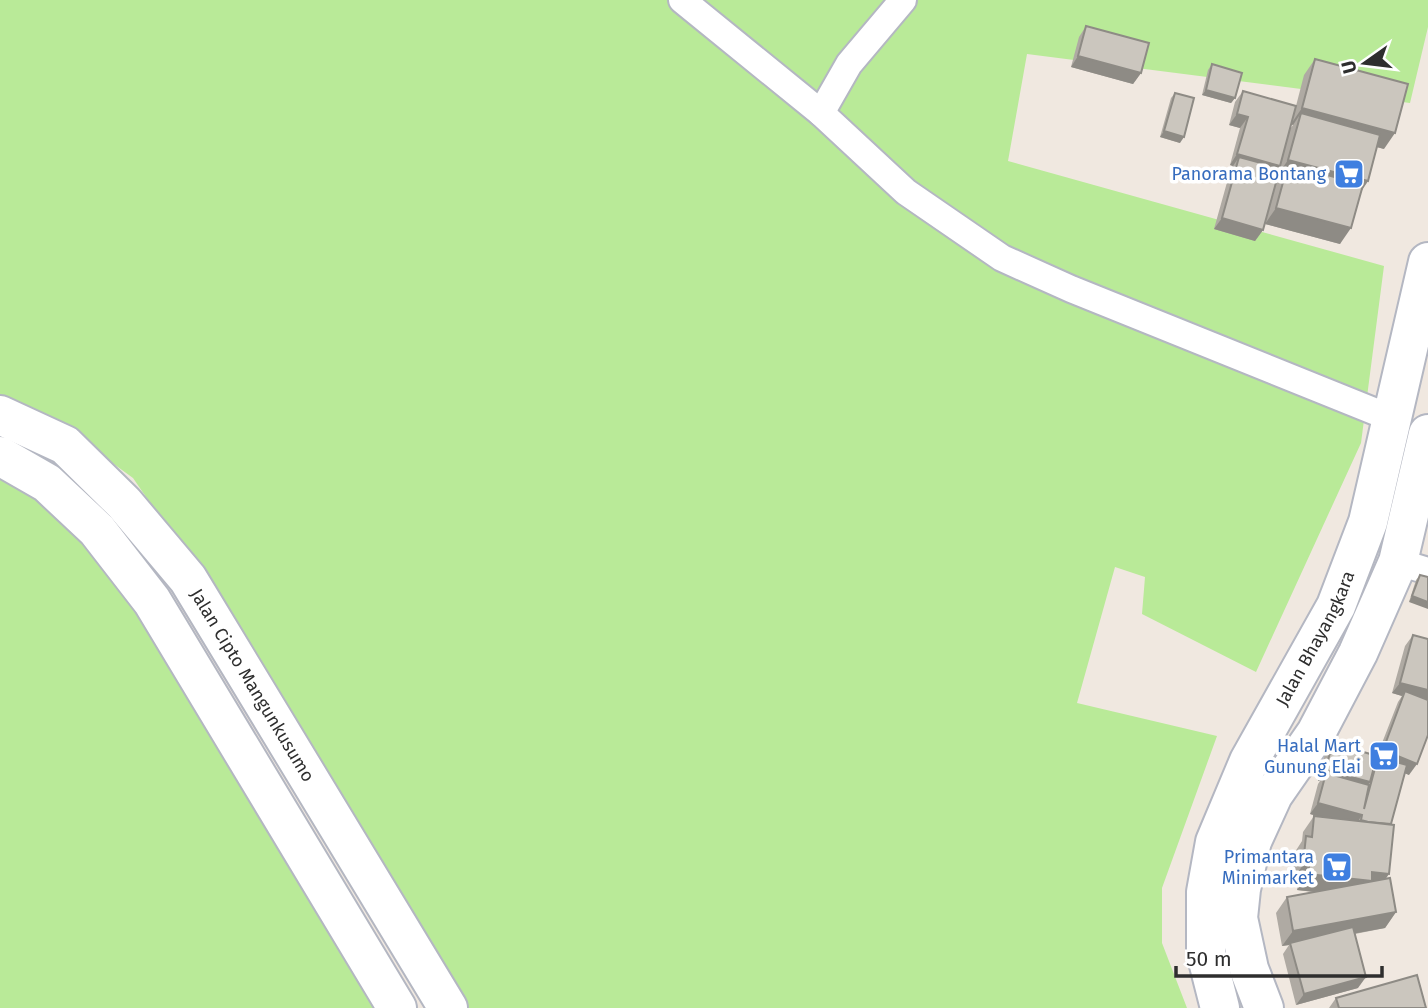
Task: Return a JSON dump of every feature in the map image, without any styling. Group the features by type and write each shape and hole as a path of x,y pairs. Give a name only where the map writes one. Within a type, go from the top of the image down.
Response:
{"street":[{"path":"682,0 821,113 906,192 1002,258 1071,289 1391,418"},
{"path":"821,113 849,64 903,0"},
{"name":"Jalan Bhayangkara","path":"1220,1008 1206,953 1206,892 1215,842 1249,761 1336,606 1368,522 1428,262"},
{"name":"Jalan Cipto Mangunkusumo","path":"0,415 65,445 124,503 188,579 448,1008"},
{"path":"1264,1008 1249,969 1238,918 1241,889 1252,841 1273,795 1316,733 1357,653 1413,566 1428,434"},
{"path":"0,456 47,483 97,530 152,601 397,1008"},
{"path":"355,941 394,917"}],"green space":[{"path":"0,0 1428,0 1428,27 1410,103 1027,54 1008,161 1384,266 1361,443 1256,672 1142,614 1145,577 1115,567 1077,703 1217,736 1162,888 1162,943 1187,1008 468,1008 230,619 133,478 63,427 0,398"},
{"path":"0,475 33,489 143,608 377,1008 0,1008"}],"building":[{"path":"1086,26 1149,43 1141,73 1078,56"},
{"path":"1315,59 1408,84 1395,133 1302,108"},
{"path":"1212,64 1242,73 1235,98 1206,90"},
{"path":"1243,91 1296,106 1280,166 1237,154 1248,117 1237,114"},
{"path":"1175,93 1194,98 1184,137 1164,131"},
{"path":"1301,113 1380,135 1368,181 1288,160"},
{"path":"1239,157 1280,168 1263,230 1222,218"},
{"path":"1288,164 1363,185 1351,228 1276,208"},
{"path":"1420,575 1428,577 1428,602 1412,596"},
{"path":"1413,635 1428,639 1428,690 1400,683"},
{"path":"1405,691 1428,700 1428,735 1417,764 1383,750"},
{"path":"1333,743 1377,756 1370,782 1325,770"},
{"path":"1378,757 1407,765 1391,824 1361,820 1362,815 1318,803 1326,773 1369,785 1364,809"},
{"name":"Primantara Minimarket","path":"1314,816 1394,825 1389,874 1372,872 1372,881 1308,874 1309,866 1303,865 1306,836 1312,837"},
{"path":"1390,878 1396,912 1293,931 1287,897"},
{"path":"1353,927 1366,977 1304,994 1290,943"},
{"path":"1417,975 1426,1008 1339,1008 1336,998"}],"place":[{"name":"Panorama Bontang","path":"1349,174"},
{"name":"Halal Mart Gunung Elai","path":"1384,756"},
{"name":"Primantara Minimarket","path":"1337,867"}]}
